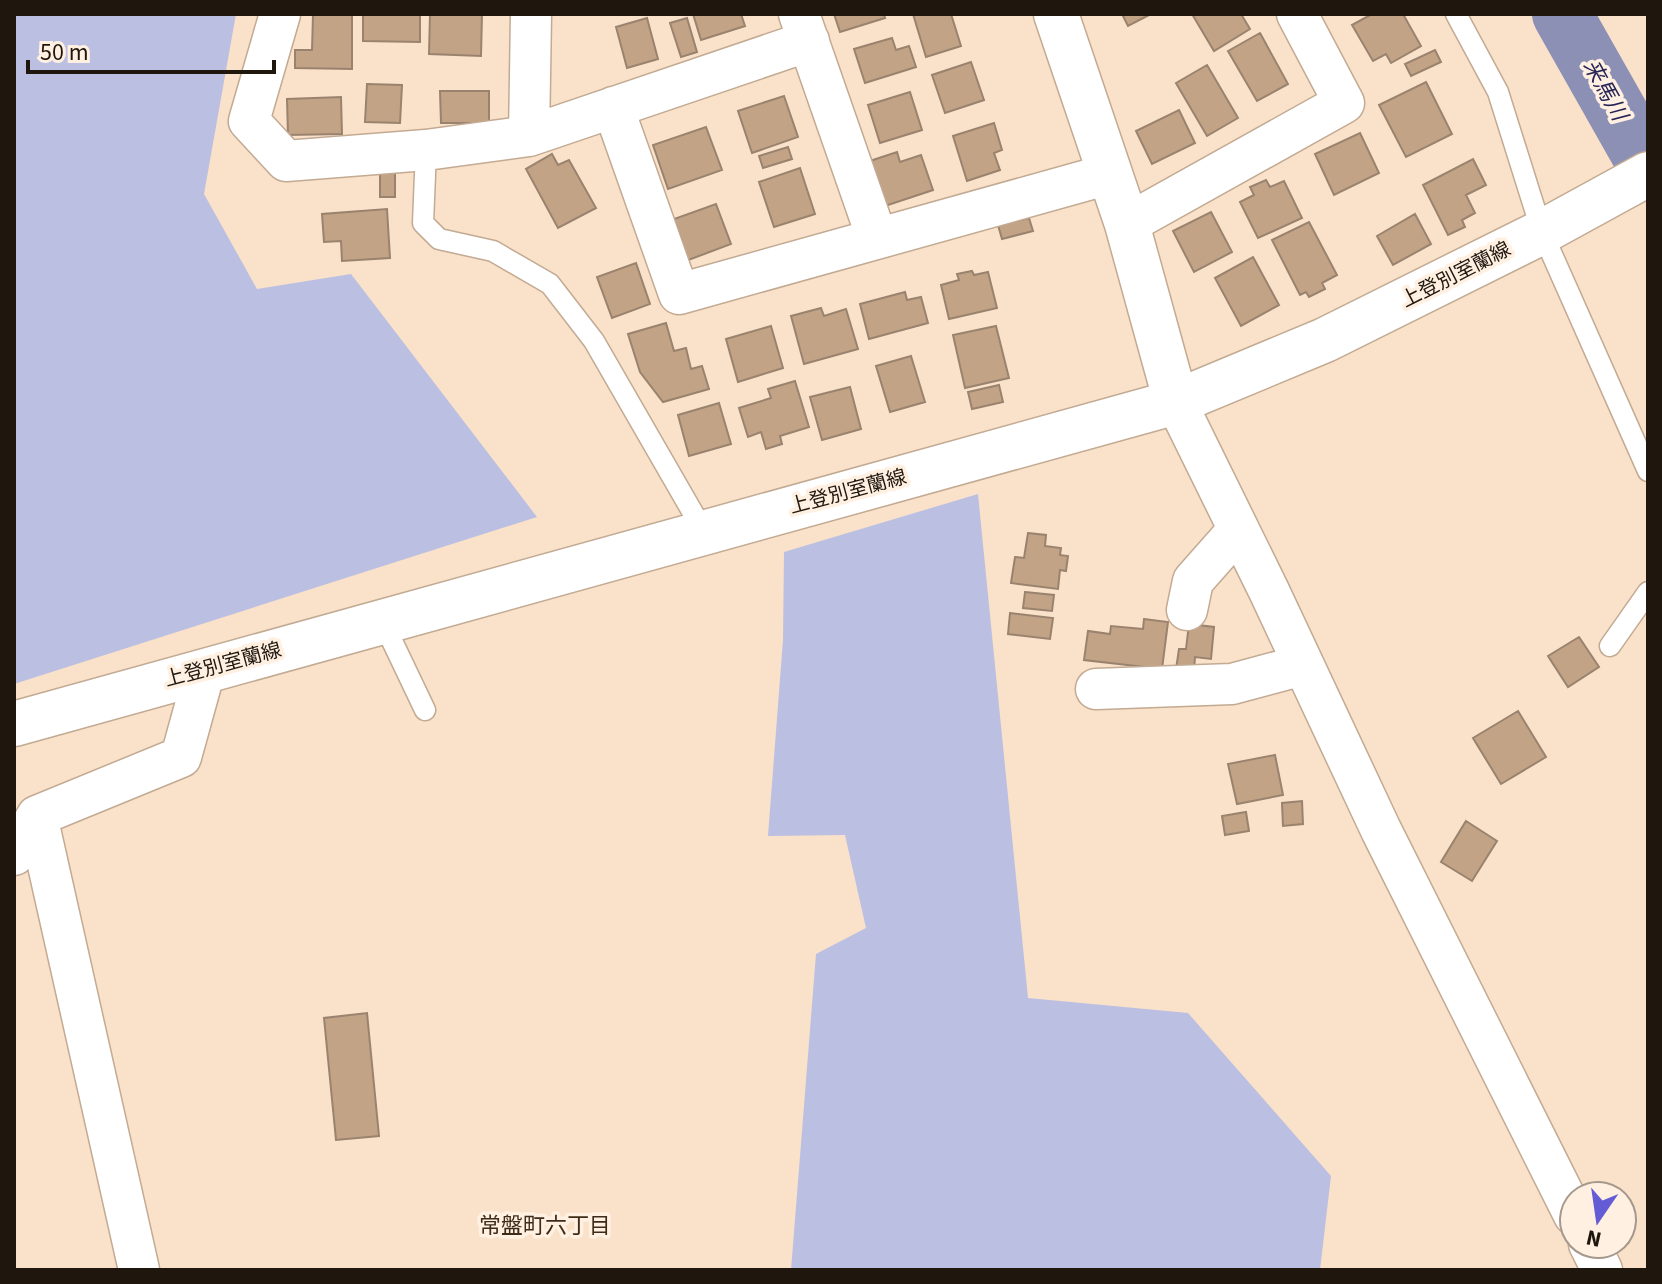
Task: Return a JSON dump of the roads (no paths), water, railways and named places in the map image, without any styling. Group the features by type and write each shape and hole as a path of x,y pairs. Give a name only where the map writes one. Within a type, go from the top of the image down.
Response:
{"main road":[{"path":"1056,14 1127,224 1176,402"},
{"name":"上登別室蘭線","path":"14,724 1176,402 1325,340 1542,232 1648,174"}],"street":[{"path":"280,14 249,121 286,161 426,150 529,136 613,107 804,28 877,238"},
{"path":"529,136 531,14"},
{"path":"1127,224 1344,103 1297,14"},
{"path":"613,107 679,294 1109,174"},
{"path":"1176,402 1381,830 1558,1183"},
{"path":"1187,610 1193,581 1238,530"},
{"path":"1096,689 1232,684 1303,665"},
{"path":"14,855 37,816 181,757 205,670"},
{"path":"37,816 139,1270"}],"lane":[{"path":"1456,14 1498,92 1542,232 1648,471"},
{"path":"426,150 423,223 439,239 493,251 550,284 594,341 704,532"},
{"path":"1610,646 1648,592"},
{"path":"383,622 425,710"}],"waterway":[{"name":"来馬川","path":"1562,14 1648,166"}],"district":[{"name":"常盤町六丁目","path":"545,1226"}]}
